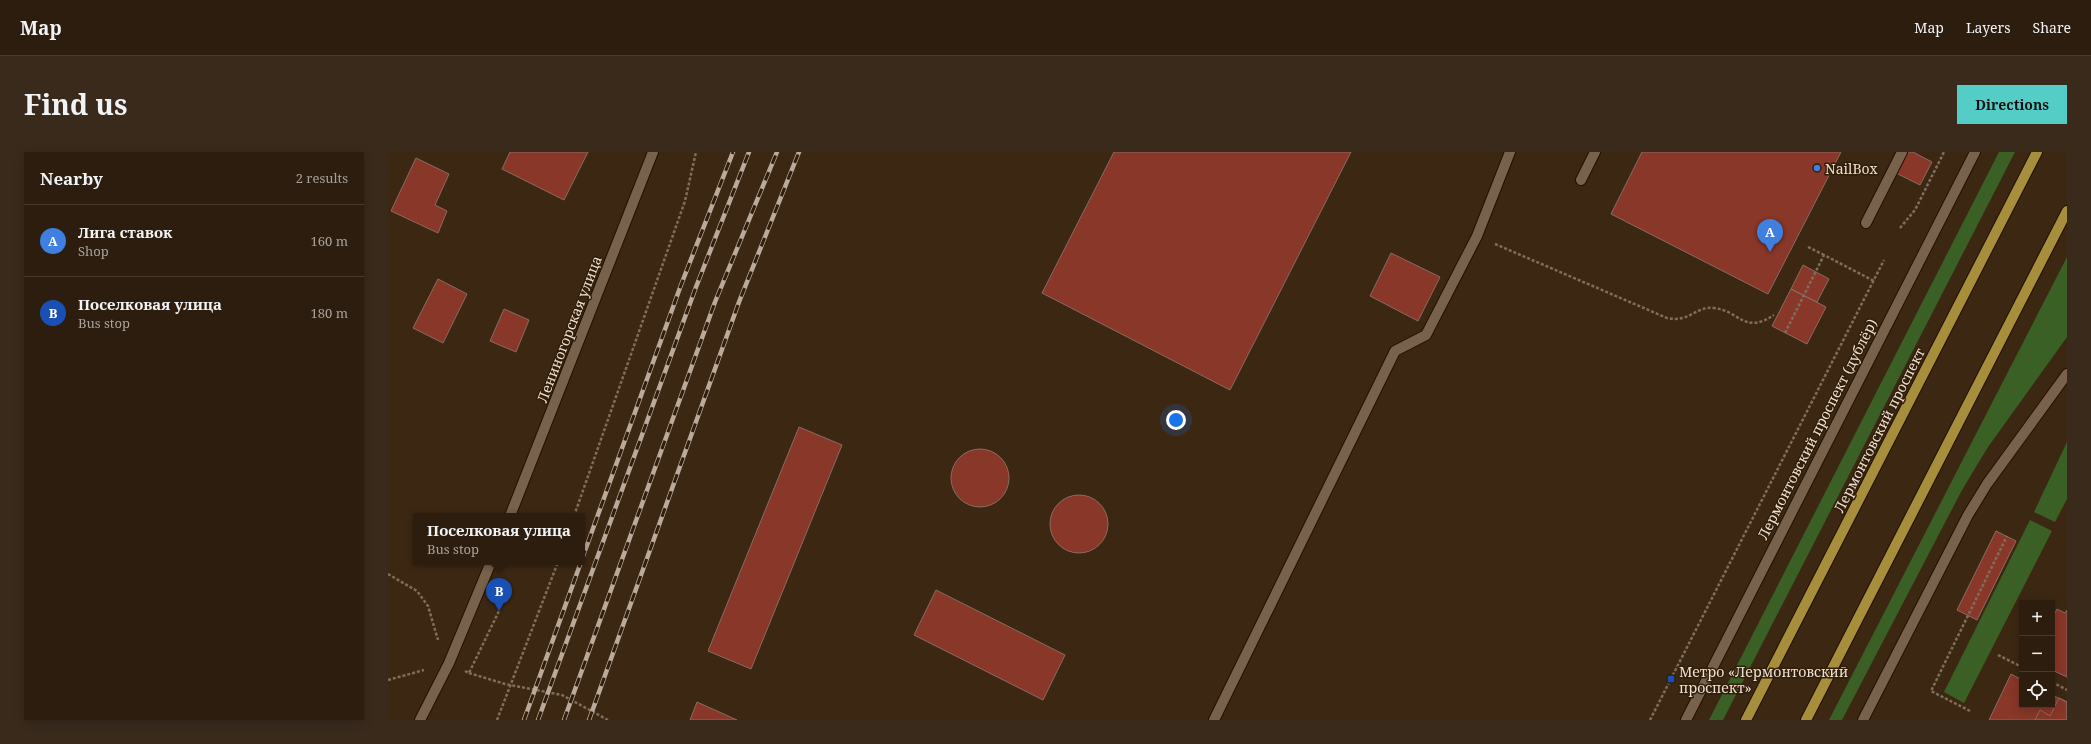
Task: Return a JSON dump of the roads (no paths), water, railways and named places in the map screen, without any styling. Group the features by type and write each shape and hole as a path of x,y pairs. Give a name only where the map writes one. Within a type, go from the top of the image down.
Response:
{"main road":[{"name":"Лермонтовский проспект","path":"1746,720 2037,152"},
{"path":"1806,720 2067,211"}],"street":[{"name":"Лениногорская улица","path":"511,513 654,152"},
{"path":"1214,720 1395,351 1426,335 1477,236 1510,152"},
{"path":"1581,180 1595,152"},
{"path":"1866,224 1902,152"},
{"name":"Лермонтовский проспект (дублёр)","path":"1686,720 1974,152"},
{"path":"1863,720 1968,515 1987,484 2067,374"},
{"path":"420,720 449,663 490,565"}],"railway":[{"path":"585,551 681,285 733,152"},
{"path":"538,720 696,287 749,152"},
{"path":"564,720 715,302 777,152"},
{"path":"589,720 739,302 799,152"},
{"path":"524,720 580,565"}],"place":[{"name":"NailBox","path":"1817,168"},
{"name":"Лига ставок","path":"1770,252"},
{"name":"Поселковая улица","path":"499,611"},
{"name":"Метро «Лермонтовский проспект»","path":"1671,679"}]}
